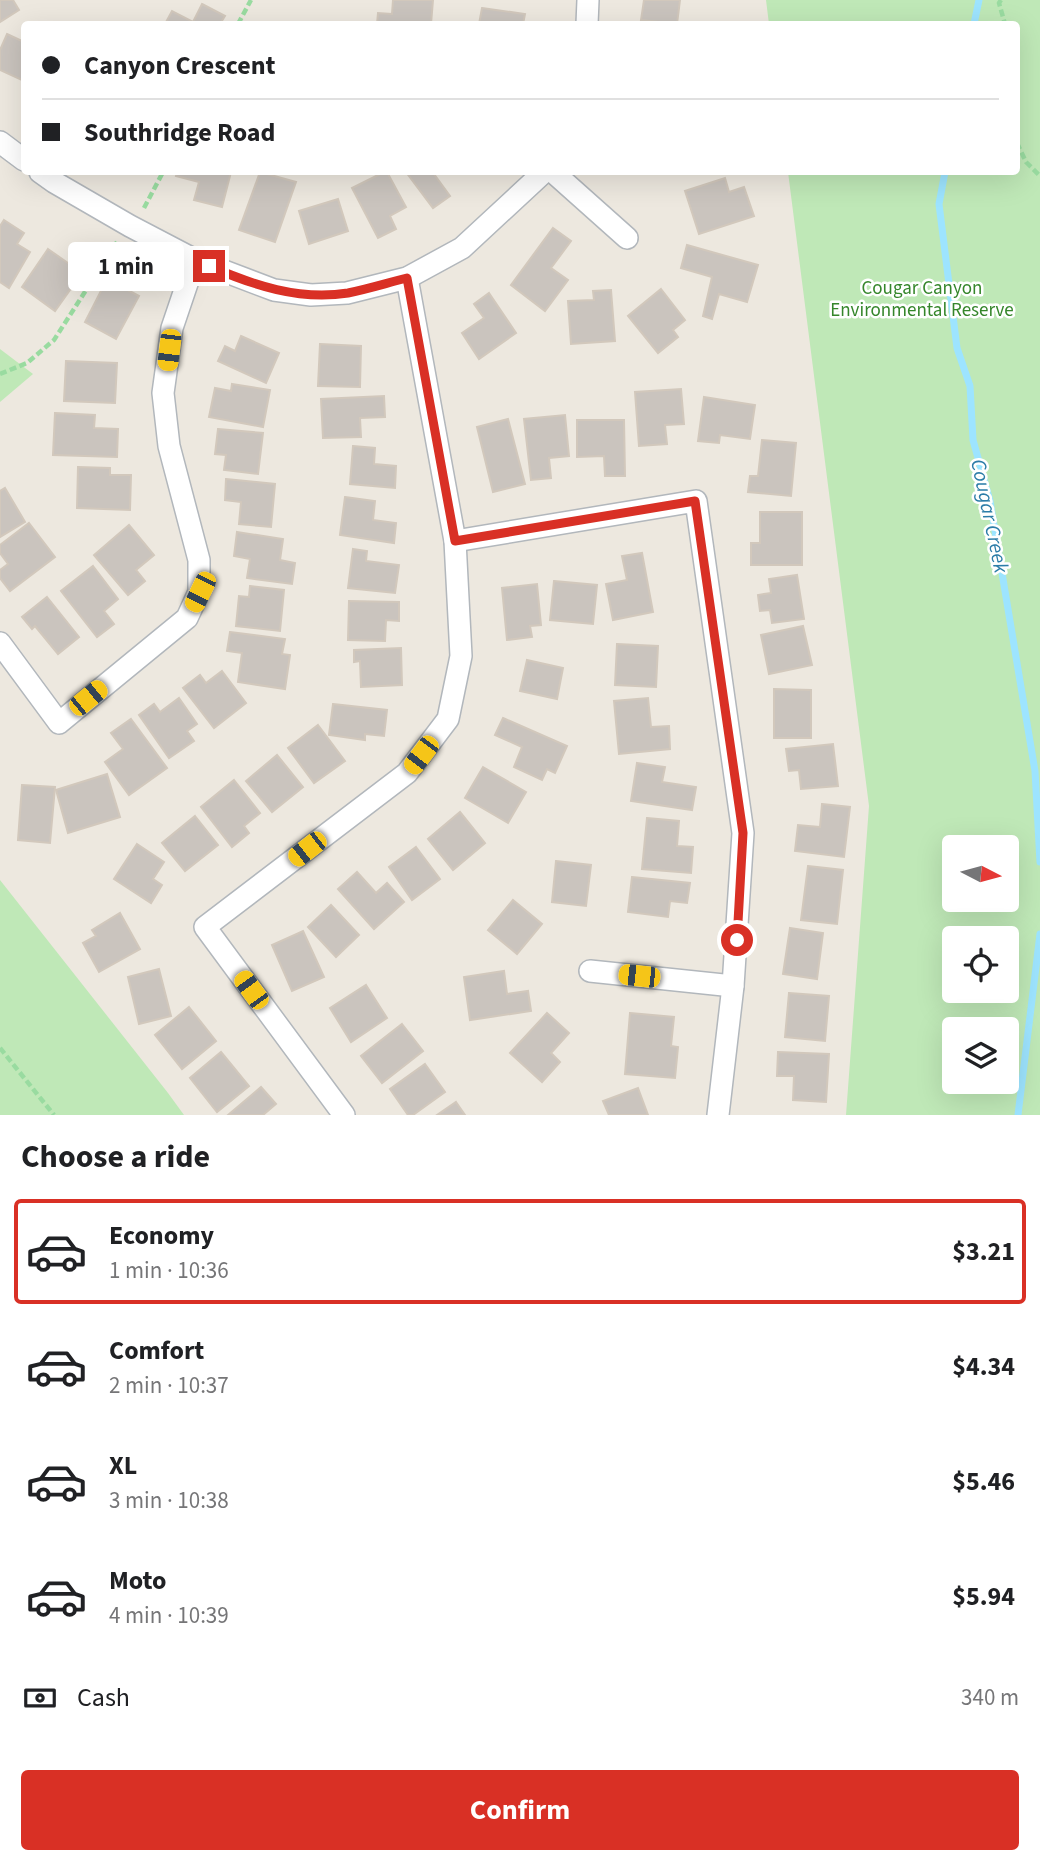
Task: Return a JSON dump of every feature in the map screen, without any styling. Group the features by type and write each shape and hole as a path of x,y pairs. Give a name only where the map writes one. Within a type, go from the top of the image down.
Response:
{"street":[{"path":"587,21 588,0"},
{"path":"0,142 21,158"},
{"path":"44,175 130,226 195,260 274,290 311,295 346,293 407,278 462,248 541,175"},
{"path":"556,175 627,238"},
{"path":"0,643 59,723 187,618 200,592 199,559 169,446 163,393 172,328 195,260"},
{"path":"344,1115 205,928 407,773 448,719 461,656 455,541 407,278"},
{"path":"455,541 695,501 743,833 733,986 718,1115"},
{"path":"590,971 733,986"}],"path":[{"path":"240,21 251,0"},
{"path":"1001,0 999,4 1004,21"},
{"path":"1020,149 1026,162 1040,176"},
{"path":"144,208 161,175"},
{"path":"0,374 27,363 54,340 117,242"},
{"path":"0,1048 54,1115"}],"green space":[{"name":"Cougar Canyon Environmental Reserve","path":"766,0 1040,0 1040,1115 846,1115 869,806 788,175 1020,175 1020,21 769,21"},
{"path":"0,349 33,374 0,402"},
{"path":"0,880 168,1093 184,1115 0,1115"}],"building":[{"path":"0,0 13,0 19,10 0,22"},
{"path":"393,0 433,0 431,21 377,21 378,13 392,14"},
{"path":"644,0 680,0 677,21 641,20"},
{"path":"202,4 225,16 222,21 194,21"},
{"path":"482,8 525,14 524,21 480,21"},
{"path":"172,11 191,21 167,21"},
{"path":"7,34 21,41 21,80 0,70 0,50"},
{"path":"230,175 222,207 194,200 199,182 176,176"},
{"path":"259,175 271,175 296,182 275,242 239,230"},
{"path":"378,175 389,175 406,207 390,216 396,229 378,238 352,188"},
{"path":"408,175 435,175 450,196 433,208"},
{"path":"725,178 729,192 744,187 754,216 699,234 685,191"},
{"path":"338,199 348,231 309,244 299,211"},
{"path":"4,220 24,233 17,244 30,252 9,288 0,282 0,226"},
{"path":"553,228 571,241 551,268 568,280 545,311 511,285"},
{"path":"687,245 758,265 747,302 719,294 712,319 703,316 712,277 681,268"},
{"path":"48,249 82,273 55,311 22,287"},
{"path":"107,279 139,296 116,339 85,322"},
{"path":"661,289 685,320 673,330 678,337 658,353 628,316"},
{"path":"611,290 615,341 571,344 568,301 594,300 593,291"},
{"path":"489,293 516,333 479,359 462,333 484,318 474,304"},
{"path":"241,336 279,353 266,383 218,361 225,346 235,351"},
{"path":"320,344 361,346 360,387 318,386"},
{"path":"66,361 117,363 115,403 64,401"},
{"path":"232,384 270,390 263,427 209,417 215,388 231,391"},
{"path":"681,389 684,424 665,425 667,444 639,446 635,392"},
{"path":"384,396 385,417 360,418 361,437 323,438 321,399"},
{"path":"704,397 755,405 750,439 720,435 719,443 698,441"},
{"path":"55,413 95,415 94,428 118,429 117,457 53,455"},
{"path":"565,415 569,456 549,458 551,478 531,480 524,419"},
{"path":"508,419 525,484 493,492 477,427"},
{"path":"577,420 624,420 625,476 605,476 604,456 577,457"},
{"path":"218,429 263,433 258,474 224,470 226,455 215,454"},
{"path":"762,440 796,443 791,496 748,492 750,476 758,476"},
{"path":"353,446 375,448 374,464 396,466 395,488 350,484"},
{"path":"78,467 110,468 110,475 131,475 130,510 77,508"},
{"path":"226,479 275,484 271,527 239,524 241,502 225,500"},
{"path":"5,488 25,522 0,537 0,491"},
{"path":"345,497 375,501 373,520 396,523 394,543 340,535"},
{"path":"760,512 802,512 802,565 751,565 751,543 760,543"},
{"path":"29,523 55,557 10,591 0,578 0,570 8,564 0,553 0,545"},
{"path":"129,525 154,555 136,570 145,581 128,595 94,555"},
{"path":"237,532 283,539 280,560 295,563 292,584 247,578 250,559 234,556"},
{"path":"353,549 367,551 366,561 399,565 395,593 348,588"},
{"path":"642,553 653,612 613,620 606,584 627,580 622,556"},
{"path":"93,566 118,599 104,611 114,624 97,637 61,591"},
{"path":"797,575 804,619 772,623 770,610 760,611 758,595 771,593 769,579"},
{"path":"554,581 597,585 593,624 550,620"},
{"path":"537,584 541,625 530,626 532,637 507,640 502,588"},
{"path":"250,586 284,590 280,631 236,626 239,596 249,597"},
{"path":"47,597 79,637 58,654 35,626 32,629 22,617"},
{"path":"349,601 399,602 399,621 386,620 385,641 348,640"},
{"path":"803,626 812,665 769,674 761,635"},
{"path":"230,632 285,639 282,654 290,655 285,689 238,682 242,653 227,651"},
{"path":"617,644 658,646 656,687 615,685"},
{"path":"401,648 402,685 361,687 360,661 354,662 354,650"},
{"path":"527,660 563,668 557,699 520,691"},
{"path":"222,671 246,703 214,728 183,688 200,675 206,683"},
{"path":"774,689 811,690 811,738 774,738"},
{"path":"179,698 197,724 187,731 194,741 169,758 139,715 154,704 160,712"},
{"path":"648,698 651,727 669,726 670,749 619,754 614,701"},
{"path":"333,704 387,710 384,736 365,734 365,740 329,735"},
{"path":"503,718 567,746 555,773 547,769 542,780 514,767 522,747 495,735"},
{"path":"131,719 167,768 129,795 105,762 123,749 111,733"},
{"path":"318,725 345,761 314,783 288,748"},
{"path":"833,744 838,786 801,789 799,770 789,771 786,749"},
{"path":"277,755 303,787 272,812 246,781"},
{"path":"637,763 665,767 662,782 696,787 692,810 631,801"},
{"path":"483,767 526,792 508,823 465,798"},
{"path":"107,774 120,817 68,833 56,790"},
{"path":"234,780 260,813 244,826 249,833 232,847 201,807"},
{"path":"22,785 55,787 50,843 18,840"},
{"path":"822,804 850,807 844,857 795,851 798,825 820,827"},
{"path":"460,812 485,843 453,870 428,839"},
{"path":"195,816 218,845 185,871 162,843"},
{"path":"647,818 679,821 677,846 693,847 691,873 642,869"},
{"path":"137,844 164,862 153,879 162,885 151,903 114,879"},
{"path":"416,847 440,879 412,900 389,867"},
{"path":"556,861 591,865 586,906 552,902"},
{"path":"808,866 843,870 837,924 801,920"},
{"path":"357,872 376,893 387,883 404,902 374,929 338,889"},
{"path":"632,877 690,883 687,903 670,901 668,917 628,912"},
{"path":"513,900 542,924 517,954 488,930"},
{"path":"331,905 359,935 336,957 308,927"},
{"path":"120,913 140,949 99,972 83,943 96,936 92,930"},
{"path":"790,928 823,933 817,979 783,974"},
{"path":"303,931 324,977 292,991 272,945"},
{"path":"159,969 171,1016 139,1024 128,977"},
{"path":"504,971 507,994 528,991 531,1011 470,1020 464,977"},
{"path":"366,985 387,1018 351,1042 330,1008"},
{"path":"789,993 829,996 825,1041 785,1037"},
{"path":"189,1007 216,1041 182,1069 155,1035"},
{"path":"547,1013 569,1033 551,1053 560,1062 542,1082 510,1053"},
{"path":"630,1013 674,1017 671,1046 678,1047 675,1078 625,1074"},
{"path":"402,1024 423,1051 382,1083 361,1056"},
{"path":"221,1052 249,1086 217,1112 190,1078"},
{"path":"778,1052 829,1054 826,1102 793,1100 794,1076 777,1076"},
{"path":"425,1064 445,1092 413,1115 408,1115 390,1089"},
{"path":"261,1087 276,1104 263,1115 228,1115"},
{"path":"638,1088 648,1115 609,1115 603,1101"},
{"path":"456,1102 465,1115 437,1115"}],"waterway":[{"name":"Cougar Creek","path":"975,21 979,0"},
{"name":"Cougar Creek","path":"944,175 939,204 957,348 970,386 973,440 990,501 1035,771 1040,862"},
{"name":"Cougar Creek","path":"1018,1115 1040,934"}],"route":[{"path":"209,266 274,290 311,295 346,293 407,278 455,541 695,501 743,833 737,940"}]}
